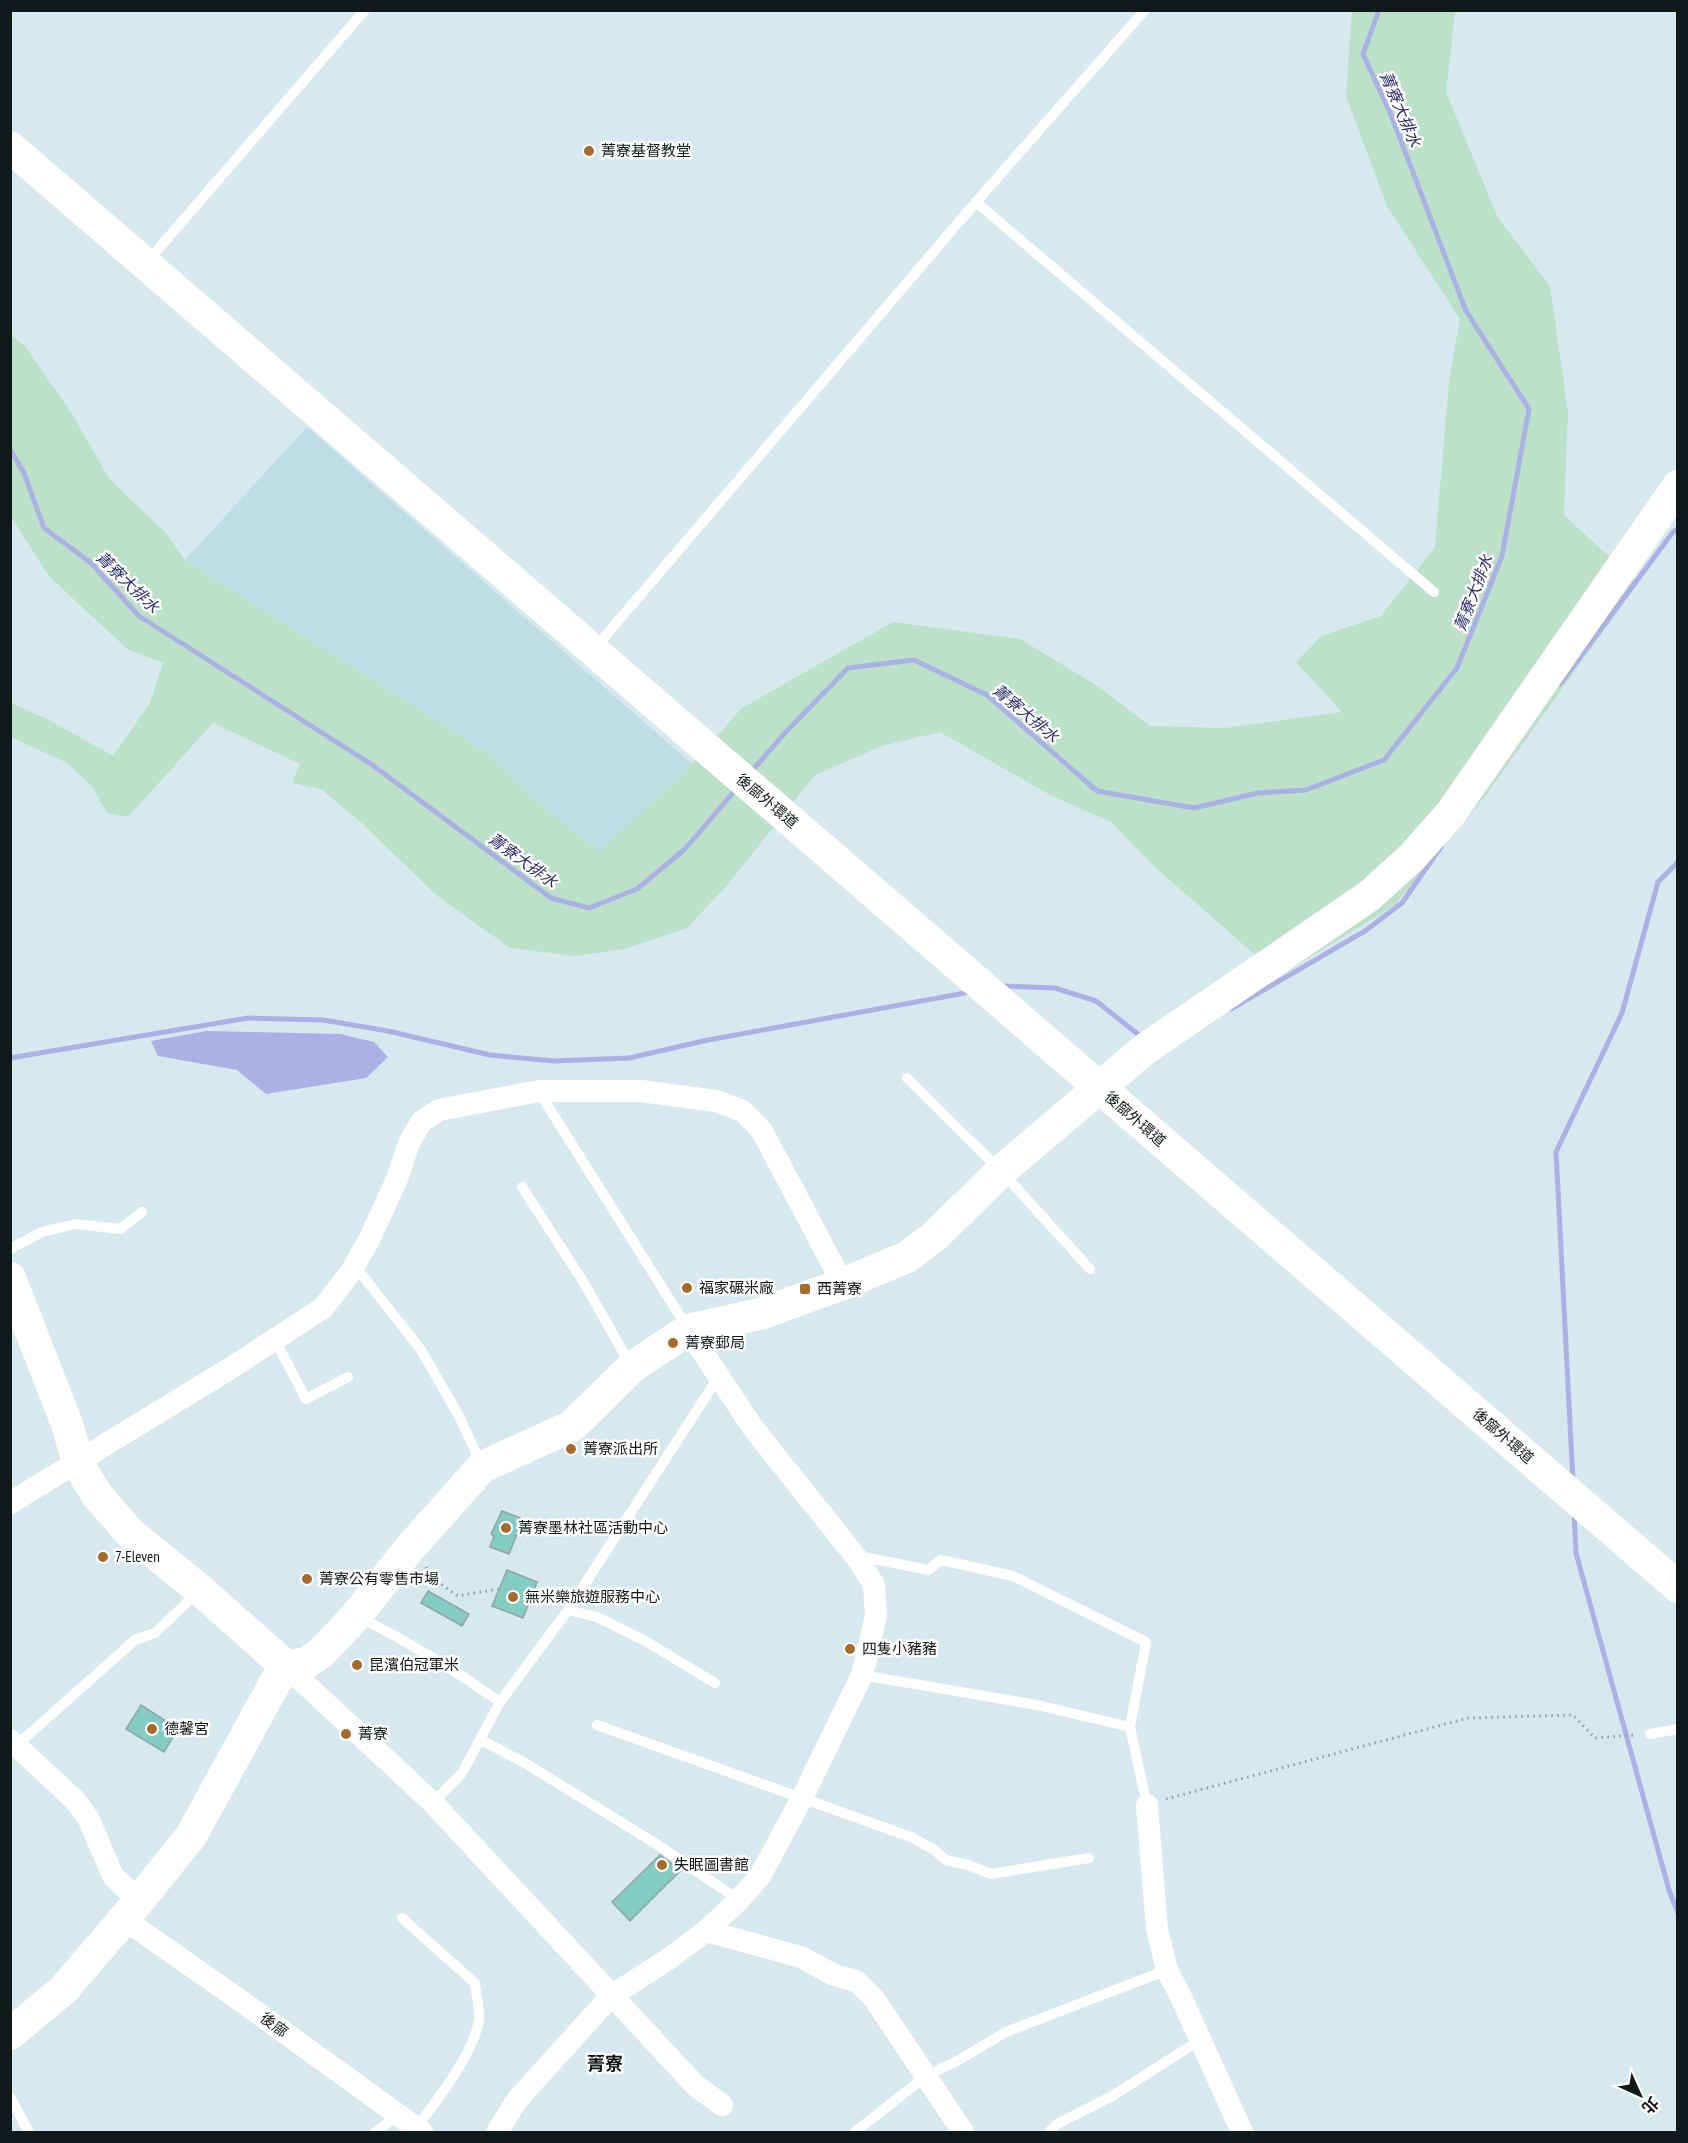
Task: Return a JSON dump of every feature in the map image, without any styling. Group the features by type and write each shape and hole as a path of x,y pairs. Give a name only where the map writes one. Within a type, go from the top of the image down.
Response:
{"street":[{"name":"後廍外環道","path":"10,147 1677,1587"},
{"path":"10,2034 63,1989 131,1910 190,1836 276,1681 287,1667 306,1663 321,1653 356,1616 409,1549 482,1467 572,1426 632,1367 688,1330 763,1313 843,1284 907,1257 936,1235 1001,1171 1144,1049 1369,896 1412,857 1451,813 1677,486"},
{"path":"10,1503 78,1463 323,1308 352,1270 369,1240 397,1179 409,1143 422,1121 439,1110 538,1091 641,1091 716,1101 743,1111 762,1131 843,1284"},
{"path":"10,1278 66,1424 78,1463 96,1494 130,1533 200,1590 287,1667 433,1803 696,2086 722,2105"},
{"path":"497,2133 517,2100 611,1996 667,1960 706,1931 739,1900 760,1875 802,1798 862,1675 876,1616 874,1585 860,1562 772,1454 688,1330"},
{"name":"後廍","path":"14,1742 75,1802 89,1820 113,1876 131,1910 241,2001 412,2125"},
{"path":"1147,1805 1157,1929 1167,1970 1242,2133"},
{"path":"706,1931 801,1957 834,1974 856,1981 874,2000 963,2133"}],"lane":[{"path":"144,264 365,10"},
{"path":"593,650 976,202 1145,10"},
{"path":"976,202 1434,592"},
{"path":"907,1078 1001,1171 1090,1269"},
{"path":"538,1091 688,1330"},
{"path":"522,1187 585,1283 632,1367"},
{"path":"10,1250 42,1232 76,1224 120,1229 142,1212"},
{"path":"352,1270 363,1276 421,1350 459,1416 482,1467"},
{"path":"275,1340 306,1399 348,1377"},
{"path":"433,1803 462,1773 500,1702 568,1610 719,1376"},
{"path":"860,1562 869,1558 928,1570 941,1560 1013,1576 1146,1642 1130,1727 1147,1805"},
{"path":"14,1742 135,1640 155,1633 200,1590"},
{"path":"568,1610 597,1617 647,1642 715,1683"},
{"path":"356,1616 396,1636 460,1674 500,1702"},
{"path":"862,1675 1037,1705 1130,1727"},
{"path":"597,1725 911,1837 933,1849 946,1860 991,1874 1089,1858"},
{"path":"1650,1734 1677,1729"},
{"path":"481,1740 525,1763 658,1845 739,1900"},
{"path":"375,2133 412,2125 442,2096 472,2042 479,2019 475,1983 402,1918"},
{"path":"855,2133 926,2076 1006,2032 1167,1970"},
{"path":"1049,2133 1057,2124 1114,2095 1200,2040"},
{"path":"10,2097 28,2133"}],"path":[{"path":"409,1549 420,1557 432,1578 458,1596 499,1589"},
{"path":"1147,1805 1468,1718 1573,1715 1595,1738 1650,1734"}],"shaded area":[{"path":"307,427 692,764 599,853 545,808 492,756 185,560"}],"green space":[{"path":"1352,11 1455,11 1446,92 1498,218 1550,286 1568,413 1564,515 1638,583 1486,795 1395,905 1279,976 1155,867 1111,822 1050,795 940,732 882,746 815,775 729,883 687,928 624,949 575,956 510,948 436,895 363,824 321,789 292,783 300,764 213,723 128,817 107,813 92,786 67,763 11,737 11,703 49,720 113,756 150,703 163,663 127,649 48,575 11,516 10,335 25,346 72,414 110,480 166,533 185,560 492,756 545,808 599,852 692,764 742,708 893,622 1020,639 1096,685 1150,726 1225,728 1342,712 1296,662 1321,636 1381,616 1435,547 1449,381 1460,319 1387,206 1346,96"}],"water":[{"path":"207,1031 340,1034 374,1042 388,1057 366,1078 266,1094 237,1070 158,1056 151,1041"}],"building":[{"name":"菁寮墨林社區活動中心","path":"502,1511 523,1519 509,1554 490,1547 494,1536 491,1534"},
{"name":"無米樂旅遊服務中心","path":"507,1570 537,1582 523,1618 492,1606"},
{"path":"428,1591 469,1614 462,1626 421,1603"},
{"name":"德馨宮","path":"141,1705 178,1729 164,1752 126,1729"},
{"path":"660,1855 681,1870 630,1921 612,1902"}],"waterway":[{"name":"菁寮大排水","path":"751,772 848,668 914,660 987,695 1097,791 1194,808 1258,793 1306,790 1384,760 1457,668 1502,556 1529,409 1466,311 1391,115 1363,54 1379,10"},
{"name":"菁寮大排水","path":"10,449 24,473 44,528 91,563 139,616 371,764 551,898 589,908 637,889 685,849 737,788"},
{"path":"1560,684 1673,532 1678,529"},
{"path":"1231,1009 1365,931 1402,903 1441,847"},
{"path":"1573,1482 1556,1152 1622,1013 1658,882 1678,862"},
{"path":"1005,986 1055,988 1096,1001 1139,1035"},
{"path":"10,1058 248,1018 323,1020 388,1031 490,1055 554,1061 629,1058 708,1040 965,993"},
{"path":"1574,1512 1576,1553 1669,1890 1678,1913"}],"place":[{"name":"菁寮基督教堂","path":"589,151"},
{"name":"福家碾米廠","path":"687,1288"},
{"name":"西菁寮","path":"805,1289"},
{"name":"菁寮郵局","path":"673,1343"},
{"name":"菁寮派出所","path":"571,1449"},
{"name":"菁寮墨林社區活動中心","path":"506,1528"},
{"name":"7-Eleven","path":"103,1557"},
{"name":"菁寮公有零售市場","path":"307,1579"},
{"name":"無米樂旅遊服務中心","path":"513,1597"},
{"name":"四隻小豬豬","path":"850,1649"},
{"name":"昆濱伯冠軍米","path":"357,1665"},
{"name":"德馨宮","path":"152,1729"},
{"name":"菁寮","path":"346,1734"},
{"name":"失眠圖書館","path":"662,1865"}],"district":[{"name":"菁寮","path":"605,2064"}]}
